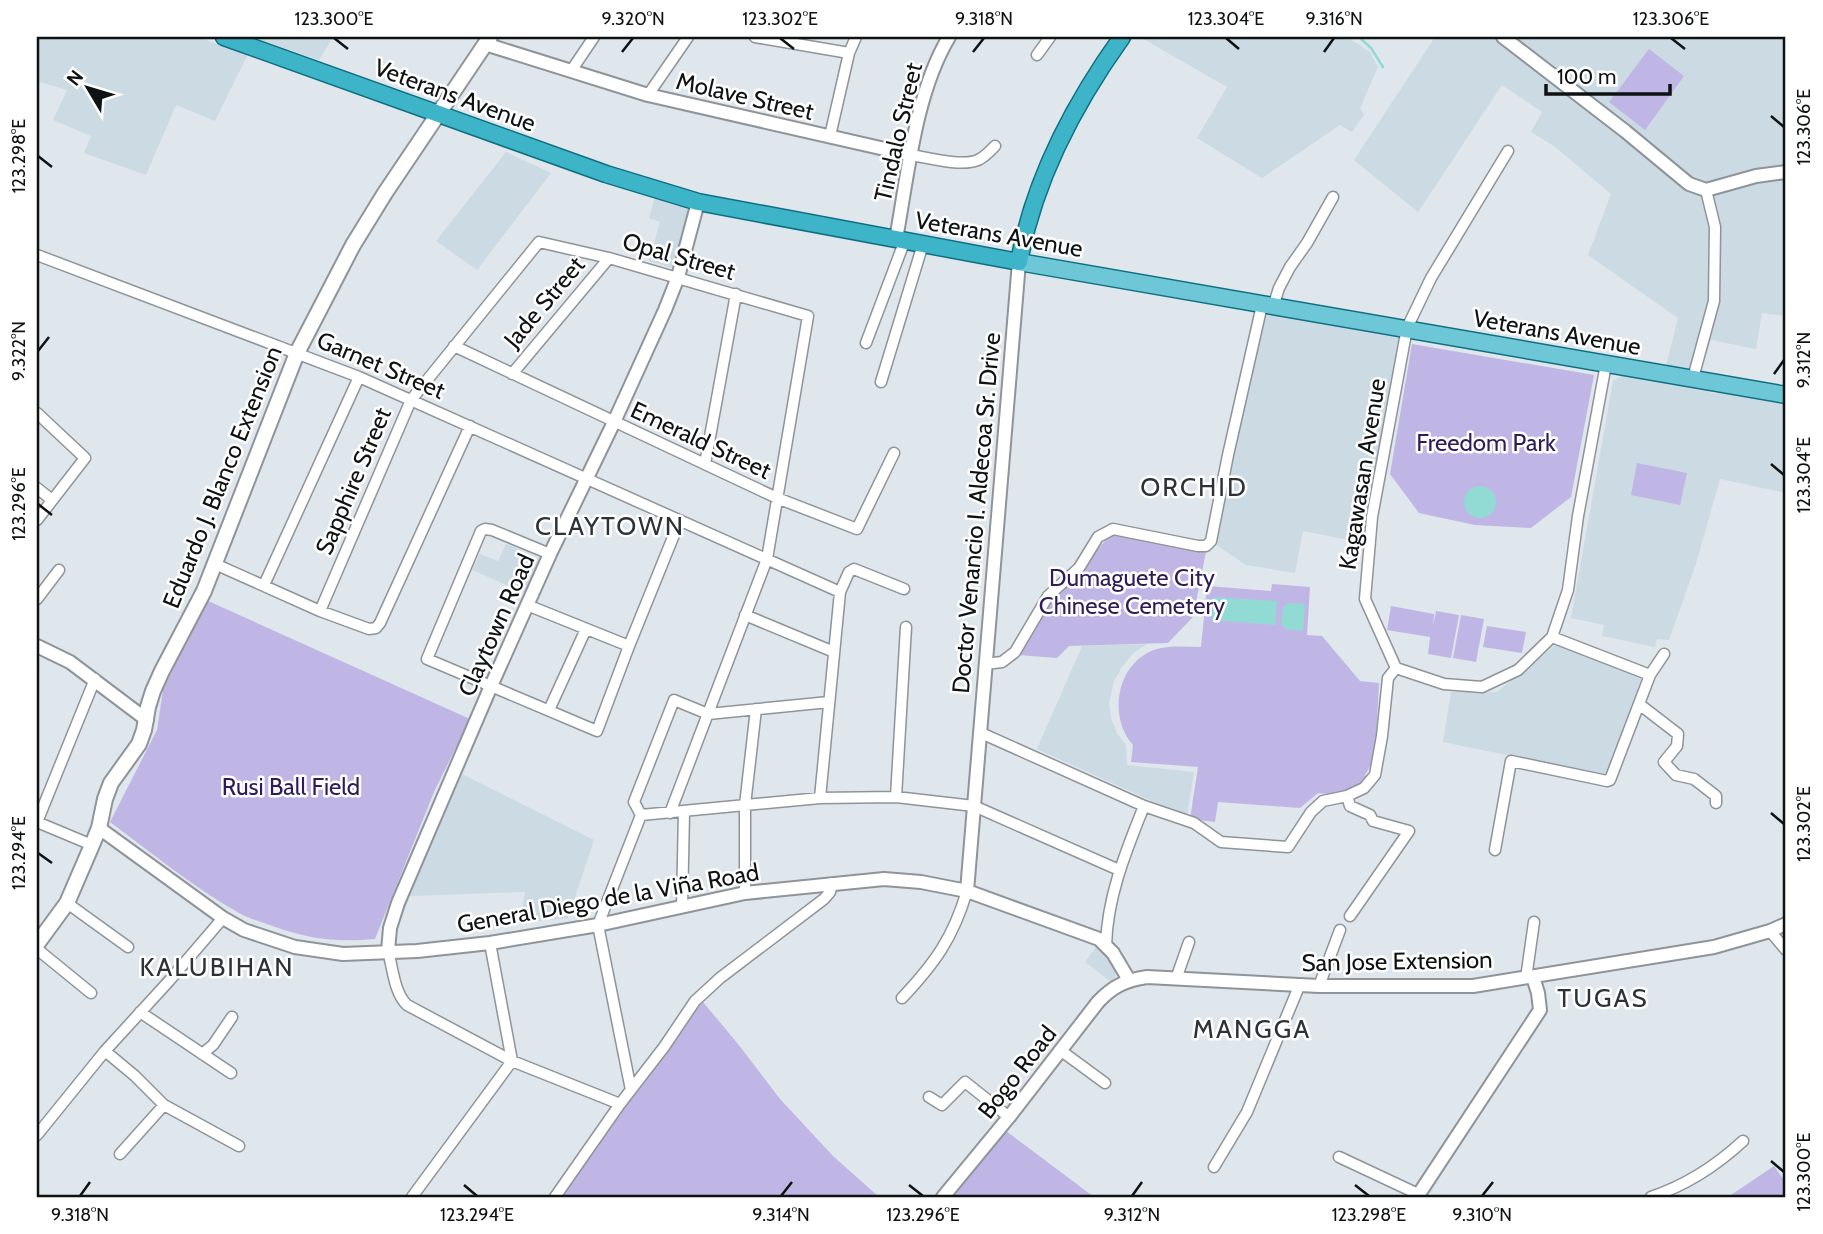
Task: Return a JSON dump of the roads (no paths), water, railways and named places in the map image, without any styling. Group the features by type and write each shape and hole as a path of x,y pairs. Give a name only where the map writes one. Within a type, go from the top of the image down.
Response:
{"highway":[{"name":"Veterans Avenue","path":"224,37 606,174 698,201 1020,261"},
{"name":"Doctor Venancio I. Aldecoa Sr. Drive","path":"1020,261 1029,216 1051,160 1115,40"}],"main road":[{"name":"Eduardo J. Blanco Extension","path":"37,944 66,903 99,828 104,799 111,783 139,744 157,681 215,564 297,353 353,244 488,40"},
{"name":"Veterans Avenue","path":"1020,261 1786,395"}],"street":[{"path":"571,71 594,37"},
{"path":"648,95 688,37"},
{"path":"755,37 849,53"},
{"path":"830,136 849,53 856,37"},
{"name":"Tindalo Street","path":"900,240 911,155 925,89 938,55 949,37"},
{"path":"1037,55 1050,37"},
{"path":"1503,37 1689,184 1706,190 1756,176 1786,172"},
{"name":"Molave Street","path":"488,40 571,71 648,95 911,155 976,161 995,146"},
{"name":"Kagawasan Avenue","path":"1396,668 1365,598 1372,517 1407,328 1431,278 1508,151"},
{"path":"1693,378 1714,301 1715,227 1706,190"},
{"path":"985,664 1002,662 1015,652 1048,596 1079,568 1098,537 1113,529 1203,546 1212,541 1228,456 1267,306 1333,197"},
{"name":"Claytown Road","path":"388,951 390,928 398,903 491,686 665,310 678,277 698,201"},
{"path":"866,343 900,240"},
{"name":"Opal Street","path":"539,242 678,277 808,316 777,498"},
{"name":"Sapphire Street","path":"320,611 411,400 539,242"},
{"path":"881,382 923,244"},
{"name":"Garnet Street","path":"37,255 359,377 840,592"},
{"name":"Jade Street","path":"512,374 608,258"},
{"name":"Doctor Venancio I. Aldecoa Sr. Drive","path":"902,998 946,943 955,927 967,891 1020,261"},
{"path":"705,464 736,294"},
{"name":"Emerald Street","path":"454,346 777,498 857,529 894,453"},
{"path":"981,733 1144,806 1194,823 1221,842 1288,847 1311,812 1323,801 1348,796 1364,788 1375,775 1388,678 1396,668 1444,684 1482,687 1518,670 1552,637 1568,590 1578,516 1606,364"},
{"path":"264,585 359,377"},
{"path":"37,413 85,458 37,520"},
{"path":"215,564 320,611 369,629 376,628 470,426"},
{"path":"37,488 52,500"},
{"path":"670,813 767,559 777,498"},
{"path":"550,554 492,530 483,530 427,659 597,731 680,520"},
{"path":"820,798 840,592 849,572 854,569 904,589"},
{"path":"37,599 59,570"},
{"path":"527,605 629,646"},
{"path":"746,615 834,652"},
{"path":"897,797 906,627"},
{"path":"549,710 586,629"},
{"path":"1552,637 1650,674"},
{"path":"37,646 70,662 147,720"},
{"path":"1495,850 1511,761 1610,780 1650,674 1664,654"},
{"path":"92,845 37,822 95,679"},
{"path":"631,1090 598,925 641,815 634,802 674,700 708,714 829,702"},
{"path":"1639,704 1678,734 1676,746 1664,762 1676,775 1703,784 1716,796 1716,803"},
{"path":"746,893 745,805 756,709"},
{"path":"1348,796 1350,806 1370,815 1373,821 1409,831 1350,916"},
{"path":"641,815 820,798 897,797 974,806 1119,870"},
{"path":"1106,946 1106,927 1119,870 1144,806"},
{"path":"682,907 684,811"},
{"name":"General Diego de la Viña Road","path":"99,828 222,918 243,930 295,947 343,954 416,951 490,943 598,925 746,893 884,879 967,891 1099,939 1121,964 1129,980"},
{"path":"555,1197 695,1001 720,978 824,899 830,892 832,883"},
{"path":"66,903 128,947"},
{"path":"37,1135 105,1051 222,918"},
{"path":"1339,1157 1418,1196 1539,1010 1538,993 1530,977 1535,922"},
{"name":"San Jose Extension","path":"1129,980 1147,977 1319,986 1473,986 1714,947 1786,924"},
{"path":"1319,986 1340,930"},
{"path":"1770,931 1786,950"},
{"path":"1175,979 1189,942"},
{"path":"412,1197 512,1060 490,943"},
{"path":"37,944 91,993"},
{"path":"388,951 398,993 407,1005 512,1060 620,1104"},
{"name":"Bogo Road","path":"943,1197 1106,994 1129,980"},
{"path":"1213,1167 1247,1112 1300,984"},
{"path":"140,1012 231,1073"},
{"path":"202,1054 213,1045 232,1017"},
{"path":"1060,1050 1105,1083"},
{"path":"105,1051 164,1105 239,1146"},
{"path":"929,1097 942,1105 966,1082 1009,1117"},
{"path":"120,1154 164,1105"},
{"path":"1651,1197 1713,1165 1743,1141"}],"waterway":[{"path":"1359,37 1371,48 1383,67"}],"district":[{"name":"ORCHID","path":"1194,487"},
{"name":"CLAYTOWN","path":"610,526"},
{"name":"KALUBIHAN","path":"217,967"},
{"name":"TUGAS","path":"1603,998"},
{"name":"MANGGA","path":"1252,1029"}],"park label":[{"name":"Freedom Park","path":"1486,442"},
{"name":"Dumaguete City Chinese Cemetery","path":"1132,591"},
{"name":"Rusi Ball Field","path":"291,786"}]}
